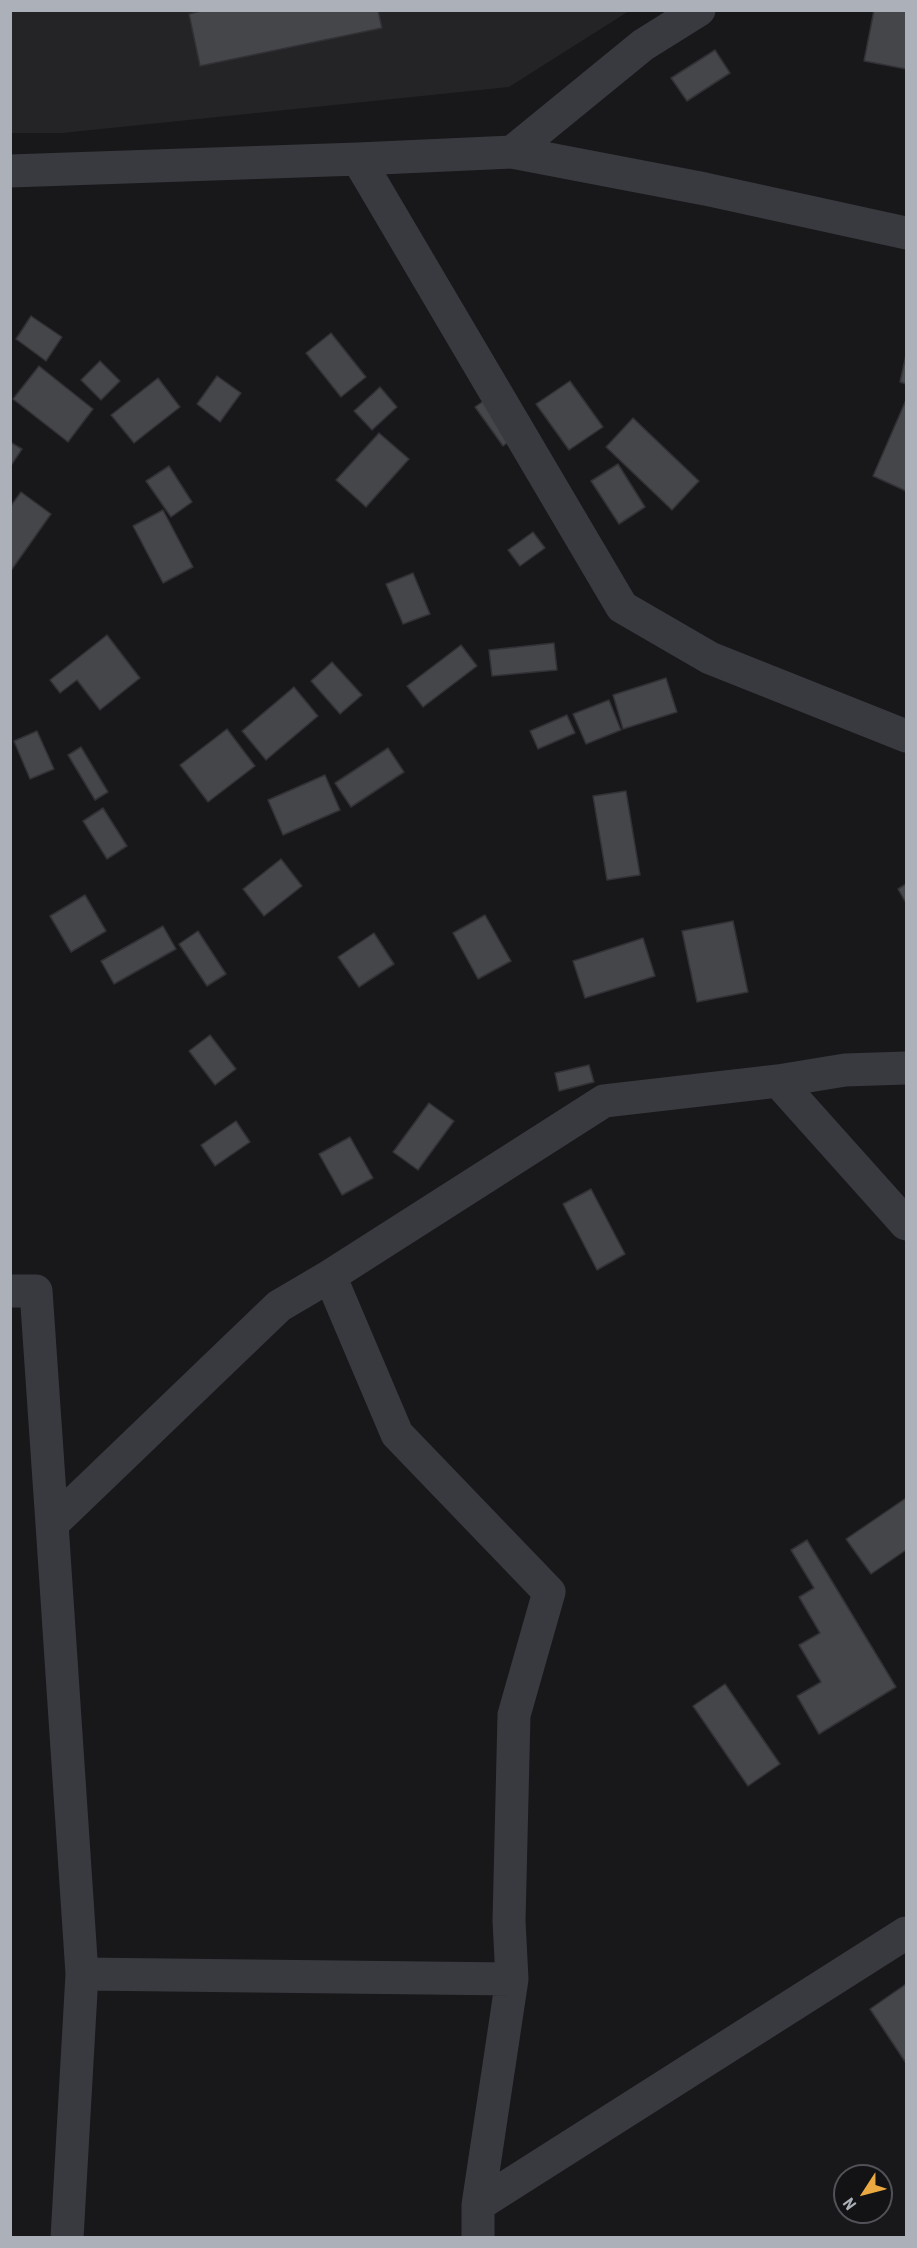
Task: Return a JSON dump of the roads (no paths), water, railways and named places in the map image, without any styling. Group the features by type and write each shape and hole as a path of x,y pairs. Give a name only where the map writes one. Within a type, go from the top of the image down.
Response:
{"street":[{"path":"512,152 643,45 699,10"},
{"path":"10,171 512,152 705,189 906,233"},
{"path":"358,159 622,607 710,658 906,736"},
{"path":"52,1524 279,1306 330,1276 604,1101 778,1081 845,1070 906,1068"},
{"path":"778,1081 906,1224"},
{"path":"330,1276 397,1434 549,1592 514,1715 509,1921 512,1979 478,2205 478,2238"},
{"path":"10,1291 36,1291 82,1974 67,2238"},
{"path":"478,2205 906,1933"},
{"path":"82,1974 512,1979"}]}
